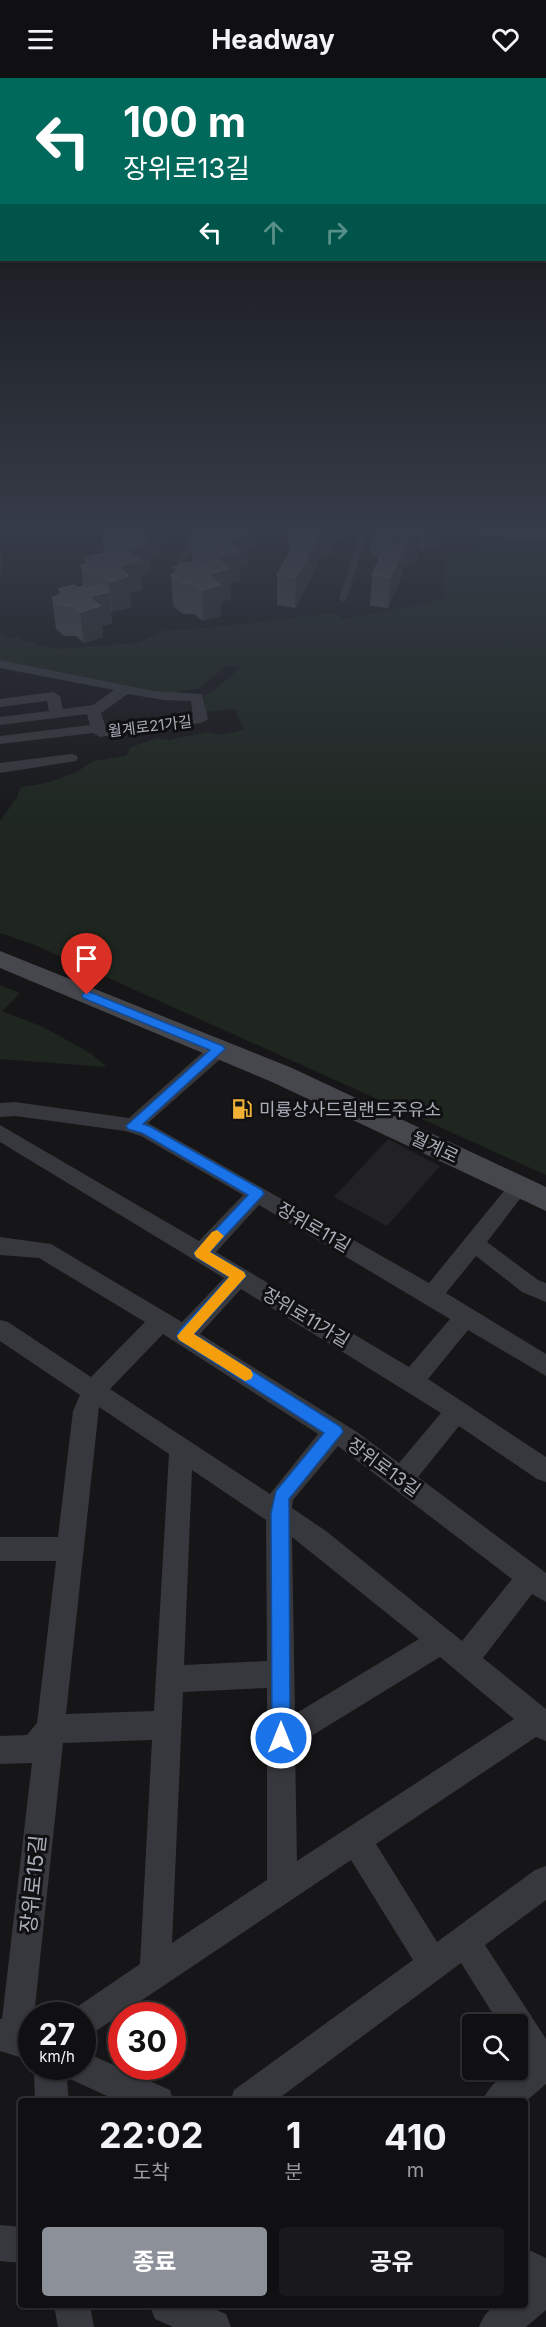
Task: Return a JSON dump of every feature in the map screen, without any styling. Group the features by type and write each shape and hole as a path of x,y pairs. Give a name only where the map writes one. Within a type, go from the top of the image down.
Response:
{"main road":[{"name":"월계로","path":"0,959 282,1075 546,1200"}],"street":[{"name":"월계로21가길","path":"0,664 167,697 197,697 201,719 100,733 93,712 125,689"},
{"path":"0,703 53,696 57,714"},
{"path":"0,721 96,709"},
{"path":"0,740 98,728"},
{"path":"0,768 71,759"},
{"path":"132,1126 219,1049"},
{"name":"장위로11길","path":"0,1110 15,1109 147,1130 432,1295 546,1366"},
{"name":"장위로11가길","path":"0,1132 412,1381 546,1471"},
{"path":"432,1295 519,1187"},
{"path":"201,1253 257,1194"},
{"path":"474,1244 530,1286 546,1293"},
{"name":"장위로13길","path":"0,1246 43,1250 161,1321 335,1432 538,1583"},
{"path":"184,1336 239,1276"},
{"path":"412,1381 466,1316"},
{"name":"장위로15길","path":"16,2039 85,1411 94,1390 161,1321"},
{"path":"0,1329 317,1539 542,1724 356,1840 96,2011"},
{"path":"401,1479 457,1411"},
{"path":"282,1889 279,1513 281,1496 335,1432"},
{"path":"155,1972 181,1448"},
{"path":"0,1549 69,1549"},
{"path":"464,1660 538,1583"},
{"path":"281,1738 441,1641"},
{"path":"170,1679 281,1674"},
{"path":"0,1750 34,1749 50,1729 168,1725"},
{"path":"356,1840 433,1964"},
{"path":"251,2098 546,1881"},
{"path":"465,1941 545,2064 503,2098"},
{"path":"96,2073 149,2098"},
{"path":"51,2080 52,2098"},
{"path":"0,2243 18,2245"},
{"path":"528,2267 546,2276"},
{"path":"528,2302 546,2286"},
{"path":"72,2308 76,2327"},
{"path":"172,2308 213,2327"},
{"path":"497,2327 520,2308"}],"shaded area":[{"path":"163,631 546,631 546,1175 35,945 0,933 0,821 16,799 21,787 47,783 75,773 93,761 126,756 131,747 157,738 169,740 208,732 218,735 244,730 235,709 205,712 204,695 213,691 241,667 228,665 198,689 164,693 0,660 0,633 9,637 19,637 23,641 35,642 37,645 60,649 139,642"},
{"path":"0,985 20,993 2,1011 43,1027 90,1053 107,1067 0,1059"},
{"path":"388,1139 440,1166 387,1226 334,1197"}],"slow traffic":[{"path":"217,1236 201,1253 239,1276 184,1336 245,1375"}],"place":[{"name":"미륭상사드림랜드주유소","path":"242,1109"}],"route":[{"path":"87,995 219,1049 132,1126 147,1130 257,1194 201,1253 239,1276 184,1336 335,1432 281,1496 279,1513 281,1738"}]}
